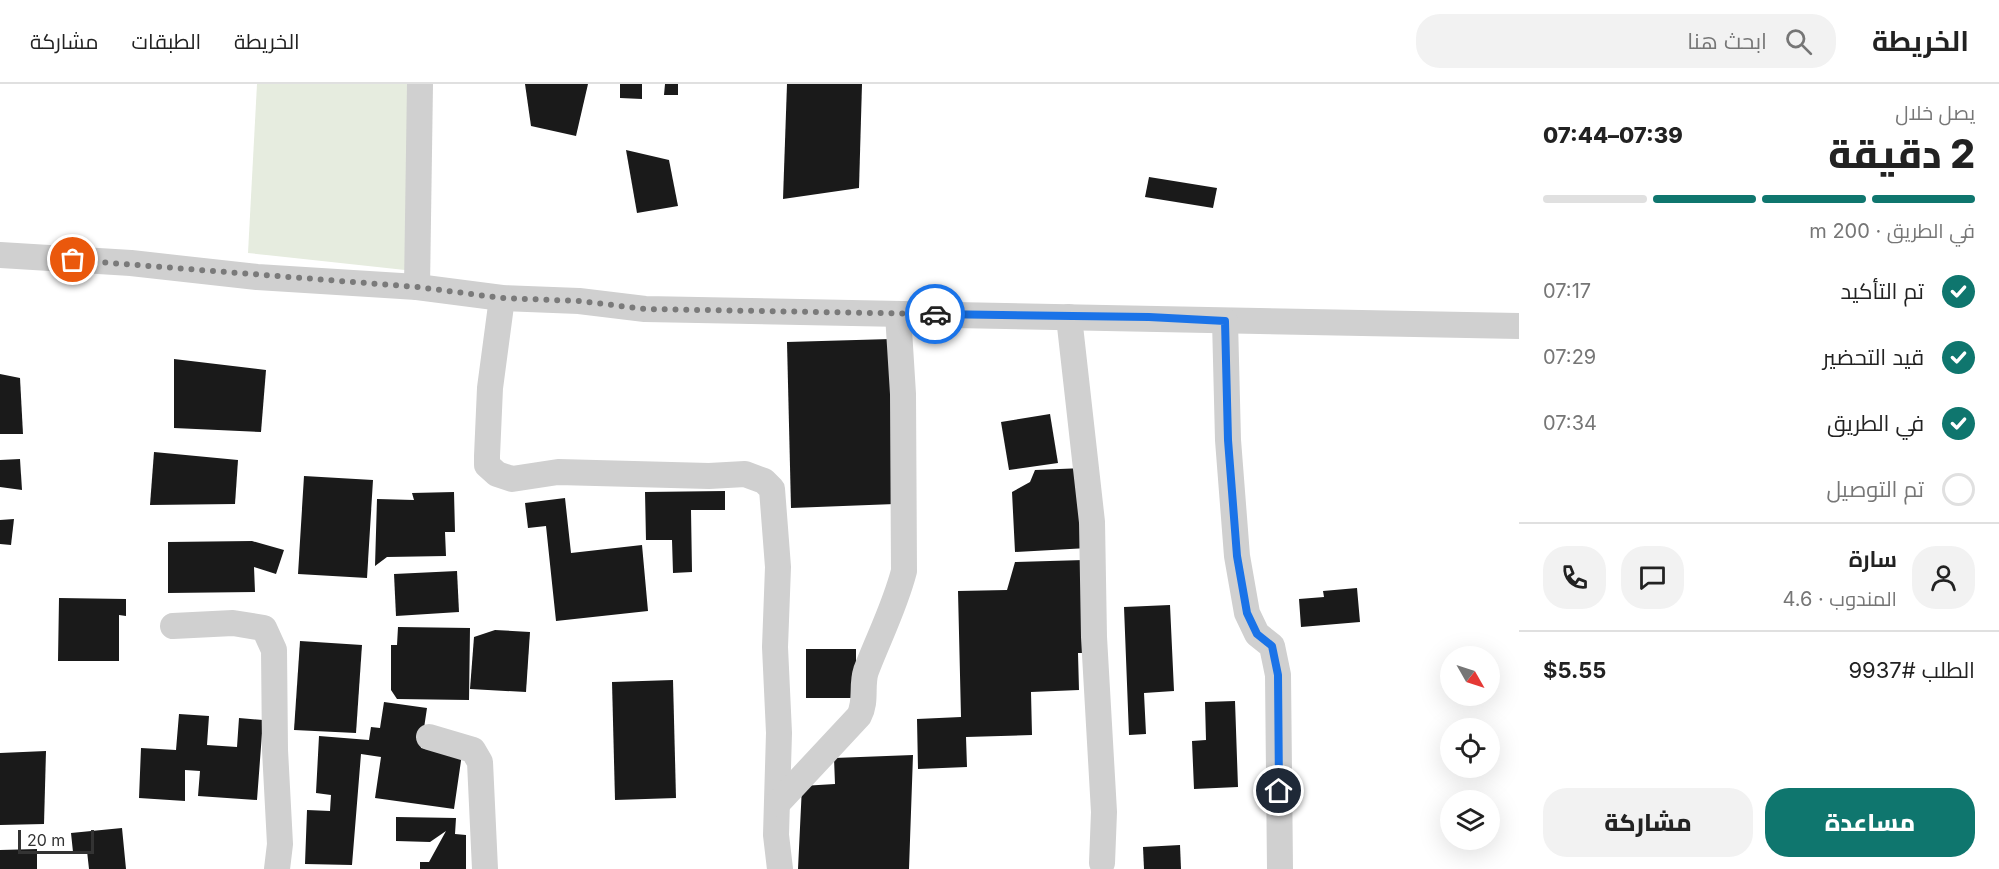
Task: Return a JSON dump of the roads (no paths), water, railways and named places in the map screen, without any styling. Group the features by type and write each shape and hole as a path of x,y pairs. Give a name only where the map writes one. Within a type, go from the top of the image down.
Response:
{"street":[{"path":"417,287 420,84"},
{"path":"0,255 417,287 502,298 579,301 645,309 1149,317 1225,321 1519,326"},
{"path":"502,298 490,388 487,447 487,465 497,474 512,479 558,472 745,474 764,481 772,489 778,567 775,647 779,733 776,835 780,869"},
{"path":"777,804 859,716 864,706 865,674 898,594 904,571 903,394 898,314"},
{"path":"1069,317 1092,522 1094,637 1104,812 1102,863"},
{"path":"1225,321 1228,440 1237,556 1247,613 1257,634 1272,646 1278,675 1280,869"},
{"path":"173,626 233,623 264,628 274,650 275,750 280,844 277,869"},
{"path":"429,737 473,750 480,762 485,869"}]}
